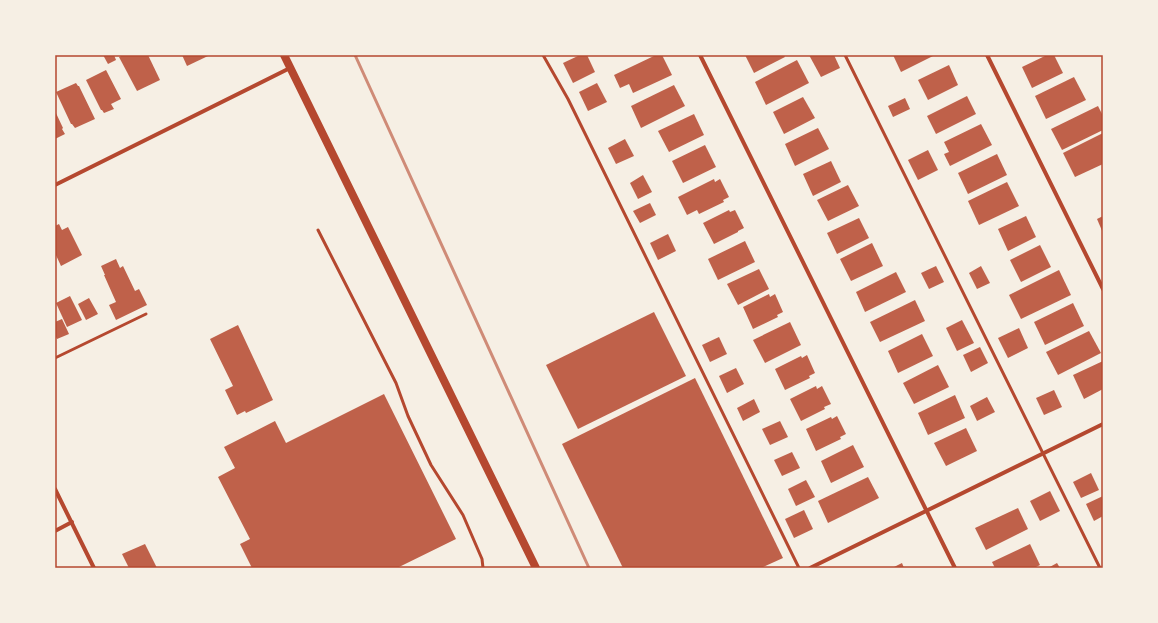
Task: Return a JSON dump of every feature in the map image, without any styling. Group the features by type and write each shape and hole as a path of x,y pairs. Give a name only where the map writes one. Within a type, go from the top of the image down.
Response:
{"main road":[{"path":"284,55 536,568"}],"street":[{"path":"700,55 955,568"},
{"path":"987,55 1103,289"},
{"path":"55,185 290,68"},
{"path":"810,568 1103,424"},
{"path":"55,489 94,568"},
{"path":"55,531 72,522"}],"lane":[{"path":"543,55 568,99 799,568"},
{"path":"845,55 1100,568"},
{"path":"318,230 396,382 408,416 431,465 463,515 482,559 483,568"},
{"path":"55,358 146,314"}],"building":[{"path":"103,55 114,55 116,60 108,64"},
{"path":"123,55 148,55 160,80 137,91 119,57"},
{"path":"182,55 208,55 208,56 187,66"},
{"path":"580,55 587,55 595,72 573,83 563,63"},
{"path":"656,55 662,55 672,75 633,93 629,84 620,88 614,75"},
{"path":"745,55 784,55 785,57 754,73"},
{"path":"809,55 834,55 840,68 821,77"},
{"path":"893,55 935,55 901,72"},
{"path":"1047,55 1054,55 1063,73 1032,88 1022,67"},
{"path":"797,60 809,83 766,105 755,82"},
{"path":"949,65 958,85 928,100 918,80"},
{"path":"106,70 121,99 111,104 114,109 104,113 86,80"},
{"path":"1074,77 1086,100 1046,119 1035,96"},
{"path":"76,83 79,86 95,119 75,128 71,124 56,92"},
{"path":"597,83 607,102 588,111 579,92"},
{"path":"674,85 685,106 641,128 631,106"},
{"path":"967,96 976,114 936,134 927,116"},
{"path":"803,97 815,118 784,134 773,112"},
{"path":"905,98 910,109 893,117 888,106"},
{"path":"1098,106 1103,116 1103,130 1062,150 1051,129"},
{"path":"55,111 65,134 55,139"},
{"path":"694,114 704,135 669,152 658,131"},
{"path":"981,124 992,145 950,166 944,154 949,152 944,142"},
{"path":"818,128 829,149 795,166 785,144"},
{"path":"1103,133 1103,164 1075,177 1063,153"},
{"path":"625,139 634,156 616,164 608,148"},
{"path":"705,145 716,167 683,183 672,161"},
{"path":"928,150 938,170 918,180 908,160"},
{"path":"997,154 1007,175 968,194 958,173"},
{"path":"831,161 841,182 813,196 803,174"},
{"path":"643,175 652,192 638,199 630,183"},
{"path":"714,179 715,182 720,179 729,197 723,200 724,202 699,214 697,210 687,215 678,197"},
{"path":"1007,182 1019,206 979,225 968,201"},
{"path":"848,185 859,206 828,221 817,200"},
{"path":"650,203 656,215 640,223 633,211"},
{"path":"729,210 730,212 735,210 744,228 714,244 703,223"},
{"path":"1026,216 1036,237 1008,251 998,229"},
{"path":"1103,216 1103,233 1097,219"},
{"path":"859,218 869,238 837,254 827,233"},
{"path":"59,224 62,230 68,227 82,255 61,266 55,253 55,226"},
{"path":"668,234 676,251 658,260 650,243"},
{"path":"745,241 755,262 718,280 708,259"},
{"path":"872,243 883,266 851,281 840,259"},
{"path":"1040,245 1051,267 1021,282 1010,260"},
{"path":"116,259 120,268 123,266 135,291 139,289 147,305 116,320 109,305 116,302 101,266"},
{"path":"936,266 944,282 929,289 921,273"},
{"path":"981,266 990,283 977,289 969,273"},
{"path":"759,269 769,289 738,305 727,284"},
{"path":"1059,270 1071,295 1021,319 1009,295"},
{"path":"896,272 906,292 865,312 856,292"},
{"path":"769,294 770,297 775,294 783,312 777,315 778,317 753,329 743,307"},
{"path":"70,296 82,320 67,327 56,303"},
{"path":"89,298 98,314 86,320 78,304"},
{"path":"915,300 925,321 880,342 870,322"},
{"path":"1073,303 1084,326 1045,345 1034,322"},
{"path":"654,312 686,376 578,429 546,365"},
{"path":"62,319 69,334 57,339 55,335 55,322"},
{"path":"962,320 974,343 957,351 946,328"},
{"path":"790,322 801,345 765,363 753,340"},
{"path":"238,325 273,400 246,413 245,411 237,415 225,390 233,386 210,339"},
{"path":"1019,328 1028,348 1008,358 998,338"},
{"path":"1089,331 1101,353 1058,375 1046,352"},
{"path":"922,334 933,356 898,373 888,351"},
{"path":"719,337 727,354 710,362 702,345"},
{"path":"980,347 988,363 971,372 963,355"},
{"path":"807,355 815,373 809,376 810,378 785,390 775,369 801,356 802,358"},
{"path":"1103,361 1103,389 1084,399 1073,375"},
{"path":"938,365 949,387 914,404 903,383"},
{"path":"736,368 744,384 727,393 719,376"},
{"path":"695,378 783,558 761,568 623,568 562,444"},
{"path":"816,386 817,389 822,386 831,404 824,407 825,409 801,421 790,399"},
{"path":"1054,390 1062,407 1044,415 1036,398"},
{"path":"384,394 456,539 397,568 252,568 240,544 250,539 218,477 235,468 224,447 275,421 286,443"},
{"path":"955,395 965,418 928,435 918,413"},
{"path":"987,397 995,412 977,421 970,406"},
{"path":"754,399 760,412 743,421 737,408"},
{"path":"837,416 846,434 840,437 841,439 816,451 806,429 831,417 832,419"},
{"path":"780,421 788,437 770,445 762,429"},
{"path":"966,428 977,451 946,466 934,443"},
{"path":"853,445 864,467 831,483 821,461"},
{"path":"792,452 800,468 782,476 774,460"},
{"path":"1091,473 1099,490 1081,498 1073,482"},
{"path":"868,477 879,498 828,523 818,501"},
{"path":"806,480 815,497 796,506 788,489"},
{"path":"1050,491 1060,511 1040,521 1030,501"},
{"path":"1103,496 1103,516 1094,521 1086,504"},
{"path":"1018,508 1028,529 986,550 975,528"},
{"path":"804,510 813,529 794,538 785,519"},
{"path":"145,544 157,568 129,568 122,554"},
{"path":"1030,544 1040,565 1034,568 995,568 992,562"},
{"path":"902,563 904,568 892,568"},
{"path":"1057,563 1060,568 1048,568"}],"railway":[{"path":"355,55 589,568"}]}
